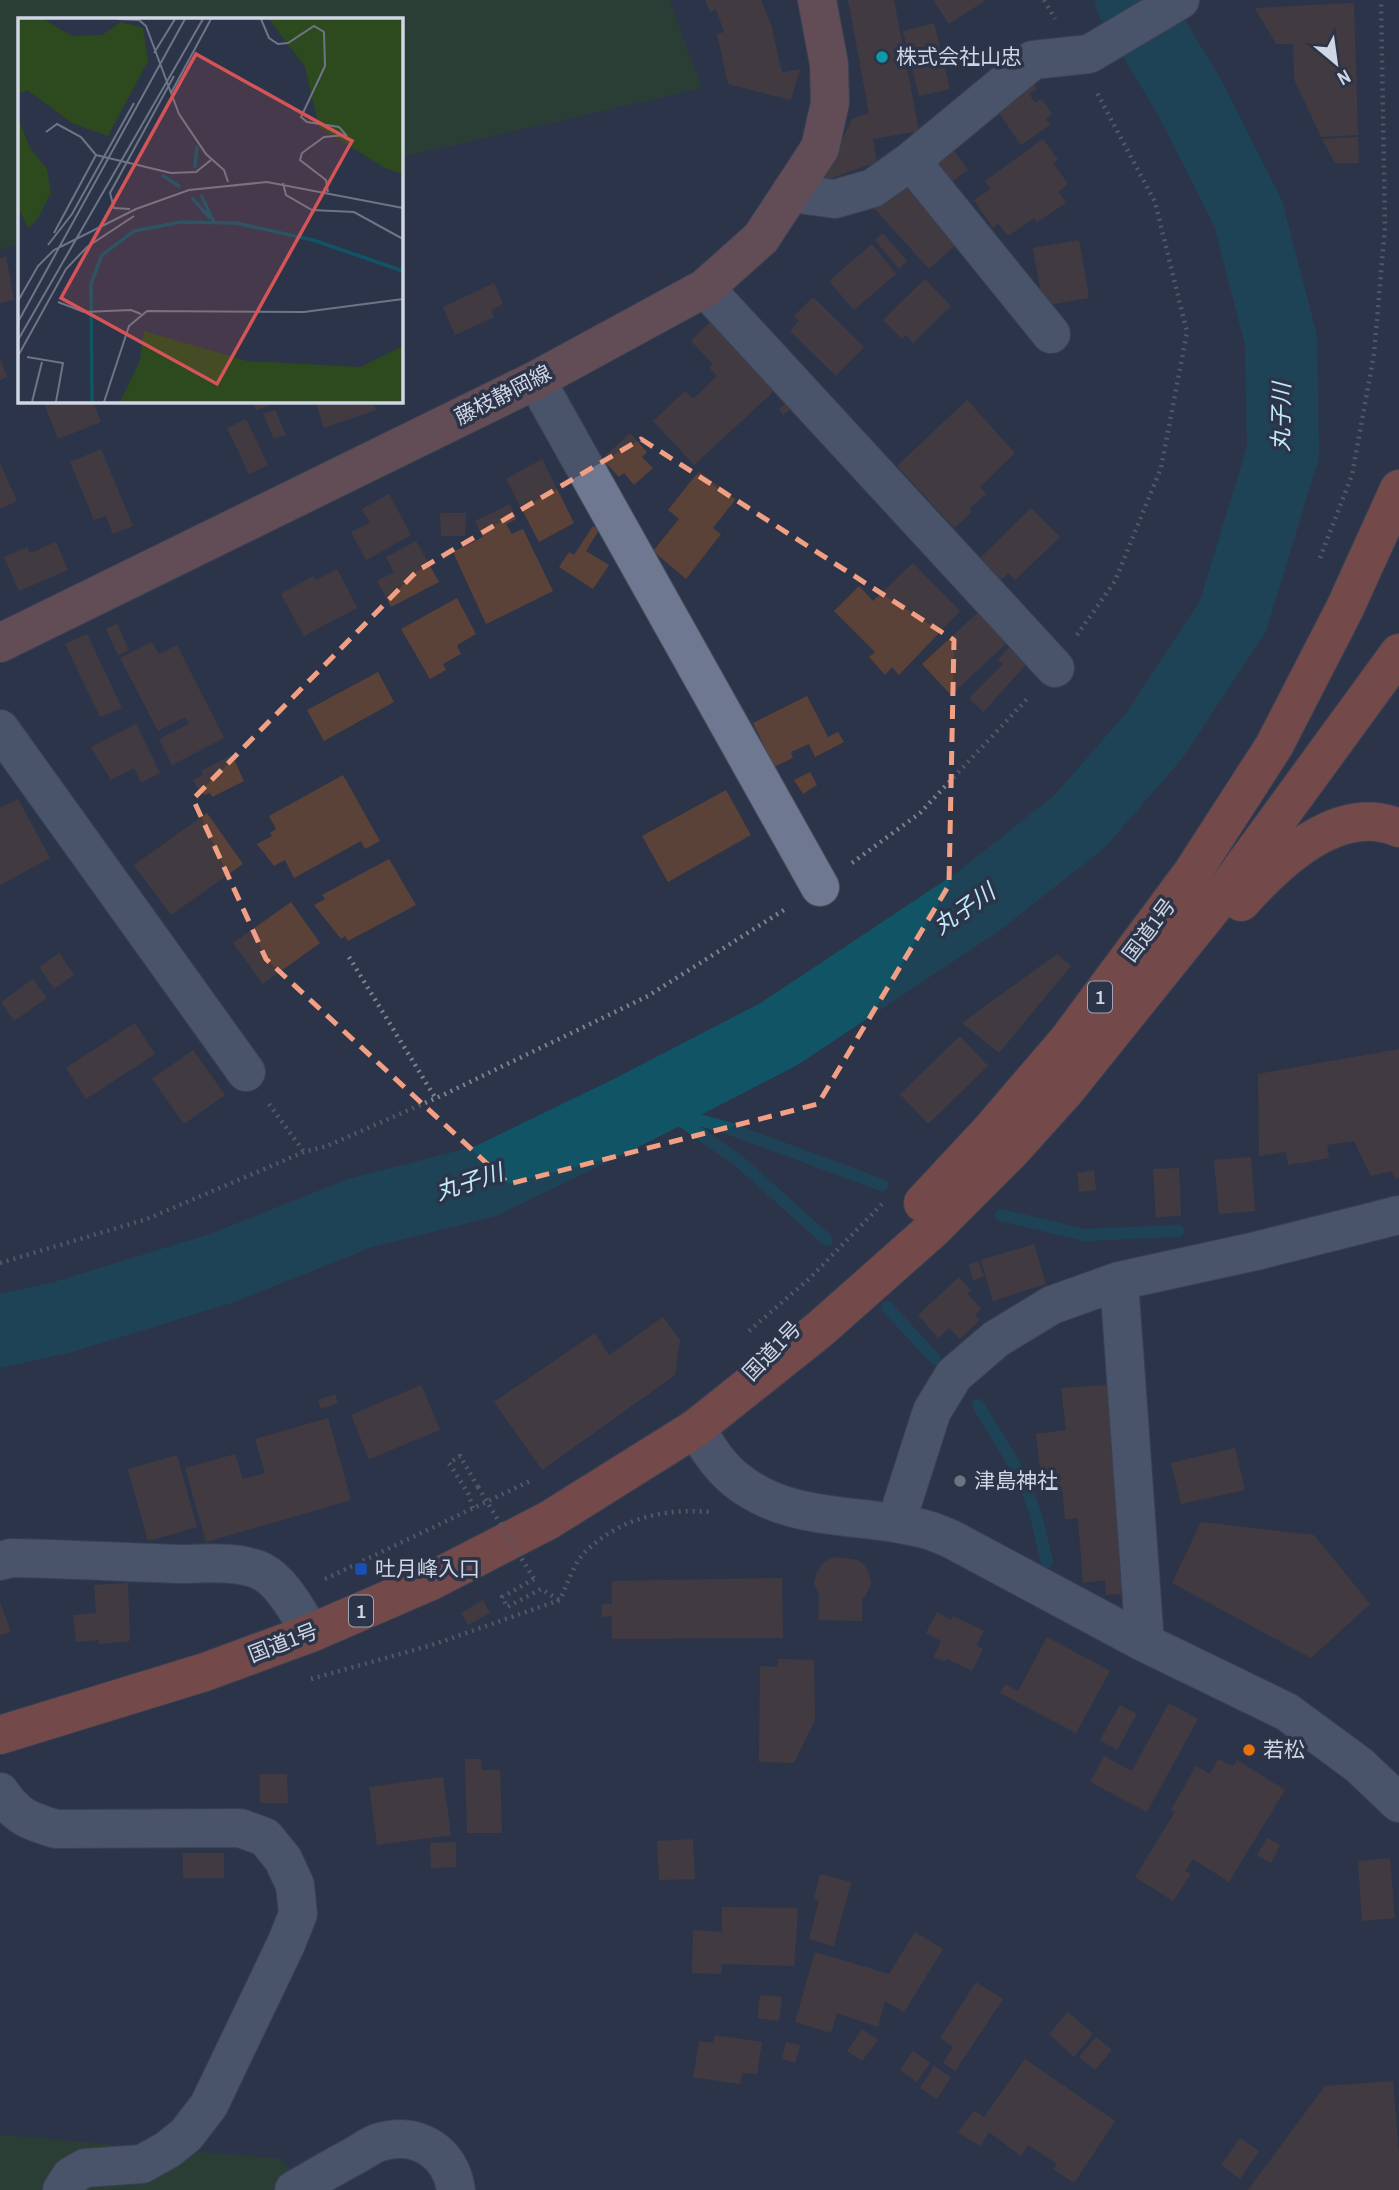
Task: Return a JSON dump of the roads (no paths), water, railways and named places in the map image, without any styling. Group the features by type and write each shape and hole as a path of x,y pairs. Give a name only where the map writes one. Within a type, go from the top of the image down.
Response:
{"highway":[{"name":"国道1号","path":"695,1428 830,1291 915,1213 990,1131 1076,1029 1192,873 1274,746 1345,608 1399,489"},
{"name":"国道1号","path":"0,1735 205,1672 311,1633 431,1581 549,1520 695,1428 820,1330 933,1229 1028,1132 1065,1091 1221,897 1399,653"},
{"path":"1127,1014 1208,940 1263,878 1295,849 1339,826 1383,821 1399,828"}],"main road":[{"name":"藤枝静岡線","path":"0,643 536,380 705,288 761,238 820,148 830,103 829,64 817,0"}],"street":[{"path":"791,192 835,199 873,188 911,161 959,118 1033,60 1089,54 1180,0"},
{"path":"911,161 1051,334"},
{"path":"705,288 1055,668"},
{"path":"536,380 820,887"},
{"path":"0,729 246,1072"},
{"path":"896,1523 932,1411 954,1375 996,1339 1052,1306 1119,1280 1256,1251 1399,1215"},
{"path":"1119,1280 1145,1643"},
{"path":"695,1428 735,1479 765,1499 802,1512 896,1523 918,1527 951,1539 1145,1643 1287,1712 1359,1765 1399,1803"},
{"path":"0,1561 11,1558 63,1559 246,1567 262,1572 287,1597 311,1633"},
{"path":"0,1792 10,1807 28,1821 56,1829 240,1828 265,1837 283,1859 295,1885 298,1914 209,2105 186,2135 167,2150 142,2164 85,2168 71,2176 62,2190"},
{"path":"294,2190 379,2142 405,2139 424,2144 444,2158 453,2172 456,2190"}],"waterway":[{"name":"丸子川","path":"0,1331 63,1317 222,1268 360,1213 486,1181 636,1108 779,1034 979,901 1080,821 1154,736 1233,616 1283,452 1281,340 1248,213 1190,98 1131,0"},
{"path":"636,1108 669,1112 740,1162 827,1240"},
{"path":"677,1114 725,1127 882,1185"},
{"path":"1001,1215 1084,1235 1178,1231"},
{"path":"887,1307 935,1359"},
{"path":"978,1405 1022,1477 1035,1512 1047,1562"}],"place":[{"name":"株式会社山忠","path":"882,57"},
{"name":"津島神社","path":"960,1481"},
{"name":"吐月峰入口","path":"361,1569"},
{"name":"若松","path":"1249,1750"}]}
